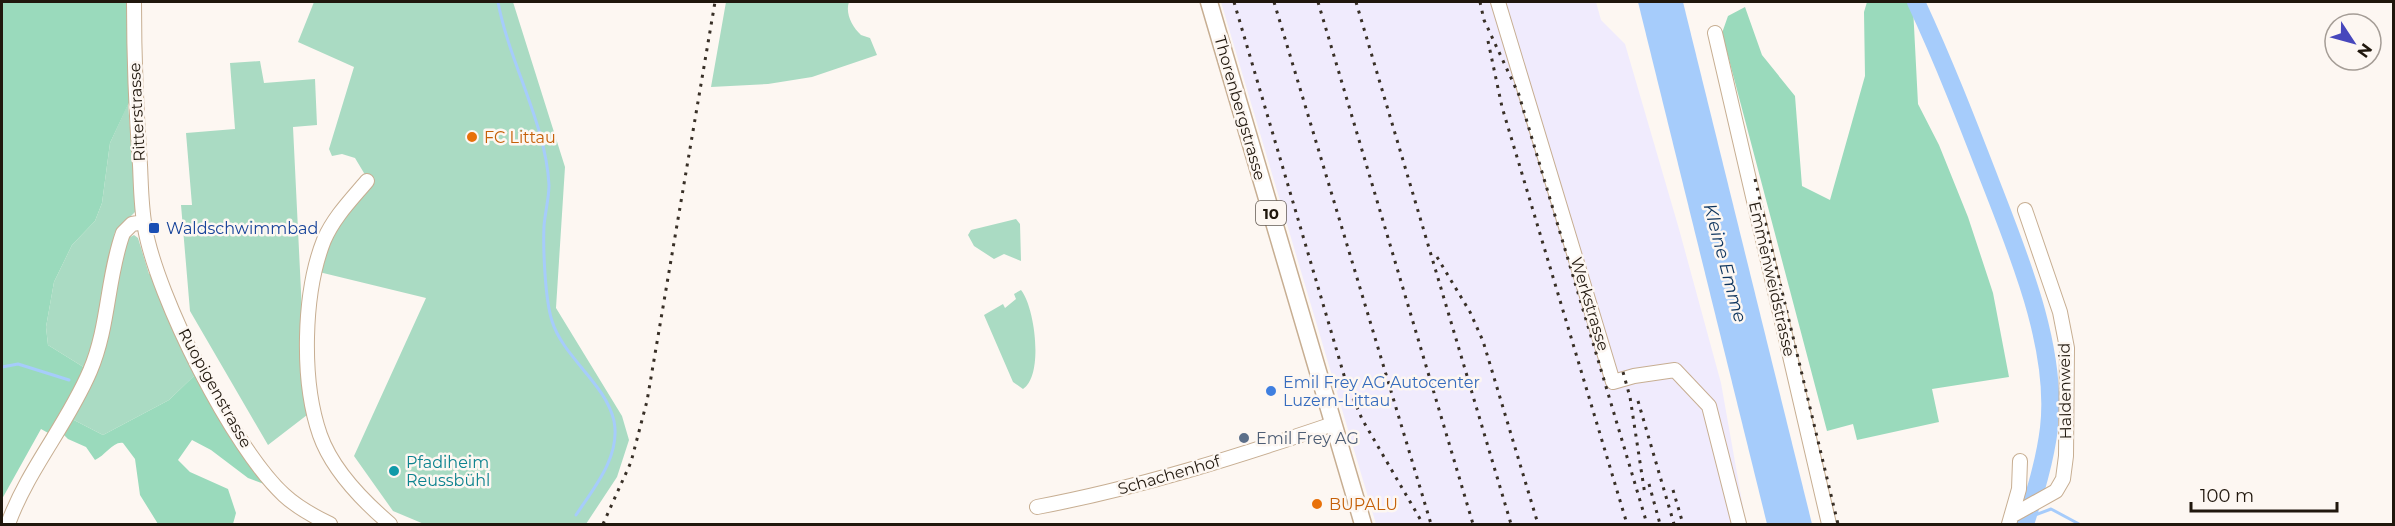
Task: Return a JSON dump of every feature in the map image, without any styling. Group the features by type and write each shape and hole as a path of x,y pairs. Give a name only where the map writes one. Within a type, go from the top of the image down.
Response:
{"main road":[{"name":"Thorenbergstrasse","path":"1209,2 1363,525"}],"street":[{"name":"Ritterstrasse","path":"134,2 134,92 144,222"},
{"name":"Werkstrasse","path":"1497,2 1613,382 1634,376 1675,370 1709,406 1738,525"},
{"name":"Emmenweidstrasse","path":"1715,33 1829,525"},
{"path":"368,182 343,208 324,241 308,318 308,378 320,436 338,468 373,510 390,525"},
{"name":"Haldenweid","path":"2014,516 2056,491 2063,479 2067,348 2060,312 2025,210"},
{"path":"8,525 27,479 90,370 104,327 123,233 132,225 144,222"},
{"name":"Ruopigenstrasse","path":"144,222 158,278 200,367 238,434 264,473 284,495 299,508 330,525"},
{"name":"Schachenhof","path":"1037,507 1099,495 1214,463 1333,424"},
{"name":"Haldenweid","path":"2014,516 2019,489 2020,461"}],"shaded area":[{"path":"1221,2 1596,2 1601,20 1625,44 1679,229 1721,383 1746,524 1376,524"}],"green space":[{"path":"2,2 134,2 134,92 110,143 102,203 95,221 72,245 54,282 46,327 48,345 85,368 50,434 41,429 2,499"},
{"path":"314,2 513,2 565,167 556,308 622,416 629,440 617,477 586,524 424,524 393,511 354,456 426,298 319,272 330,235 370,183 355,158 342,154 332,156 329,149 354,67 298,42"},
{"path":"726,2 849,2 848,11 852,24 861,35 870,38 877,55 812,77 768,84 711,87"},
{"path":"1867,2 1910,2 1913,7 1918,104 1939,145 1968,217 1993,293 2009,377 1932,389 1939,422 1857,440 1853,424 1827,431 1722,33 1728,16 1745,7 1762,55 1795,96 1802,186 1830,200 1865,76 1864,12"},
{"path":"260,61 264,83 315,79 317,125 293,127 307,415 268,445 190,311 181,205 192,205 186,133 235,129 230,63"},
{"path":"128,104 137,210 115,232 102,311 85,368 48,345 46,327 54,282 72,245 95,221 102,203 110,143"},
{"path":"1016,219 1020,224 1021,261 1004,254 994,259 974,246 968,235 971,230"},
{"path":"134,235 138,238 149,274 197,373 169,400 103,435 70,418 123,241"},
{"path":"1021,290 1030,311 1035,341 1034,370 1030,382 1023,389 1013,382 984,315 1003,304 1005,308 1016,299 1014,294"},
{"path":"197,373 238,446 264,484 248,478 211,450 192,440 178,460 190,472 228,489 236,513 233,524 158,524 140,495 135,459 123,443 112,446 95,460 86,447 68,439 63,434 70,418 103,435 169,400"}],"water":[{"name":"Kleine Emme","path":"1638,2 1683,2 1812,524 1767,524"}],"waterway":[{"path":"498,2 503,25 534,116 546,162 549,185 544,226 544,260 552,321 565,347 602,395 614,421 614,447 610,459 598,483 576,515"},
{"path":"1916,2 1955,93 2014,243 2042,336 2048,367 2049,428 2042,465 2025,524"},
{"path":"2,367 18,364 69,380"},
{"path":"2027,518 2051,509 2079,524"}],"railway":[{"path":"603,524 631,462 647,401 715,2"},
{"path":"1234,2 1346,382 1362,419 1423,524"},
{"path":"1274,2 1431,524"},
{"path":"1318,2 1473,524"},
{"path":"1356,2 1511,524"},
{"path":"1480,2 1484,20 1519,95 1647,524"},
{"path":"1488,41 1502,107 1627,524"},
{"path":"1755,179 1838,524"},
{"path":"1437,257 1470,312 1483,341 1538,524"},
{"path":"1623,372 1630,397 1645,495"},
{"path":"1638,401 1674,524"},
{"path":"1649,484 1660,524"},
{"path":"1673,490 1683,524"}],"place":[{"name":"FC Littau","path":"472,137"},
{"name":"Waldschwimmbad","path":"154,228"},
{"name":"Emil Frey AG Autocenter Luzern-Littau","path":"1271,391"},
{"name":"Emil Frey AG","path":"1244,438"},
{"name":"Pfadiheim Reussbühl","path":"394,471"},
{"name":"BUPALU","path":"1317,504"}]}
